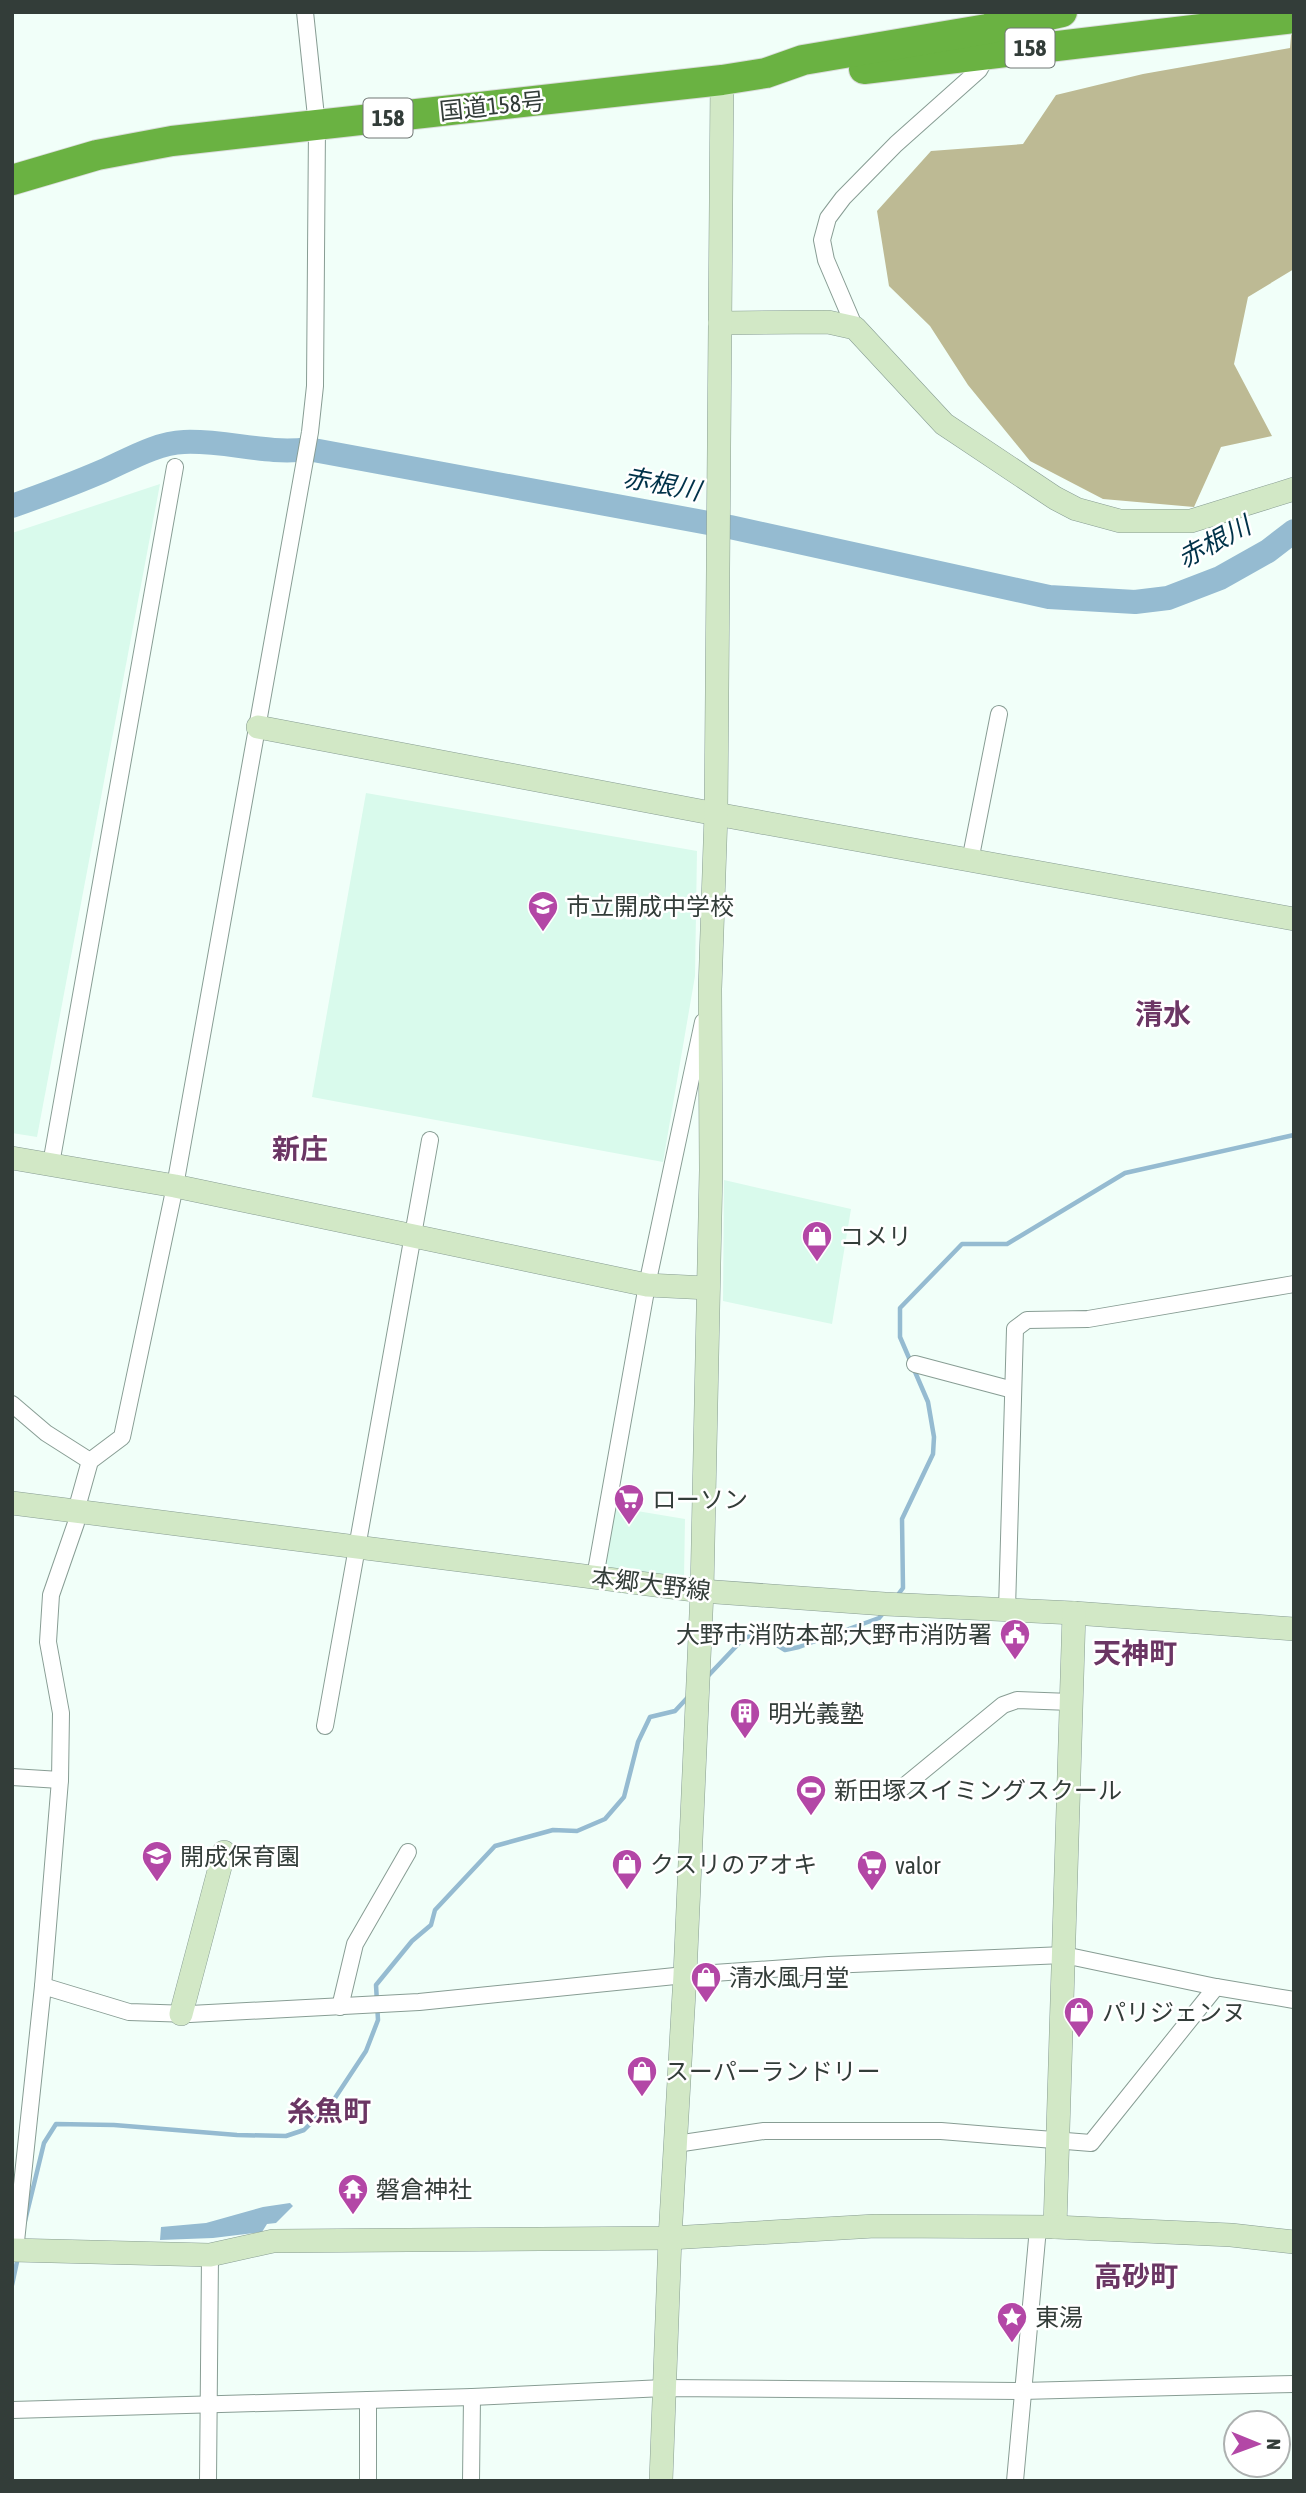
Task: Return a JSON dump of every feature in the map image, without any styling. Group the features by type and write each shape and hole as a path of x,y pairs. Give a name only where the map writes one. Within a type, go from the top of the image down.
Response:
{"highway":[{"name":"国道158号","path":"988,32 1062,12"},
{"name":"国道158号","path":"12,180 97,155 172,141 722,80 766,73 803,60 988,32 1294,18"}],"street":[{"path":"306,12 317,126 315,386 310,432 175,1186 122,1437 90,1461 76,1511 76,1523 51,1595 48,1642 61,1713 61,1780 43,1986 13,2250 209,2255 273,2241 670,2238 875,2226 1047,2227 1231,2235 1294,2242"},
{"path":"988,32 979,70 896,144 843,198 828,218 822,240 825,260 855,328 944,424 1055,498 1076,509 1119,521 1191,521 1294,489"},
{"path":"661,2481 670,2238 702,1591 710,989 716,814 722,80"},
{"path":"720,323 828,322 855,328"},
{"path":"51,1164 175,467"},
{"path":"970,861 999,715"},
{"path":"258,727 1294,919"},
{"path":"595,1577 647,1285 710,989"},
{"path":"324,1726 430,1140"},
{"path":"12,1158 175,1186 647,1285 708,1289"},
{"path":"1007,1609 1015,1329 1027,1320 1088,1320 1294,1284"},
{"path":"915,1364 1013,1390"},
{"path":"12,1404 46,1433 90,1461"},
{"name":"本郷大野線","path":"12,1503 702,1591 1294,1629"},
{"path":"1015,2481 1022,2391 1058,2141 1074,1613"},
{"path":"902,1787 1003,1705 1017,1700 1071,1702"},
{"path":"12,1777 61,1780"},
{"path":"181,2014 224,1852"},
{"path":"340,2007 355,1944 408,1852"},
{"path":"43,1986 129,2012 181,2014 419,2002 685,1975 829,1965 1064,1955 1127,1966 1216,1987 1294,2000"},
{"path":"676,2144 777,2131 942,2131 1091,2143 1216,1987"},
{"path":"208,2481 209,2255"},
{"path":"12,2410 471,2397 664,2388 1022,2391 1294,2384"},
{"path":"471,2397 471,2481"},
{"path":"368,2400 368,2481"}],"shaded area":[{"path":"1293,12 1294,269 1248,297 1234,364 1272,436 1221,447 1194,507 1103,499 1030,461 968,385 930,326 889,286 877,211 931,151 1023,144 1056,95 1143,74 1290,48"},
{"path":"160,484 37,1137 12,1133 12,533"},
{"path":"366,793 697,851 695,976 663,1162 312,1097"},
{"path":"724,1180 851,1209 832,1324 723,1301"},
{"path":"613,1507 685,1519 684,1578 602,1568"}],"water":[{"path":"290,2203 293,2206 276,2223 267,2224 262,2232 213,2238 160,2240 161,2227 206,2223 263,2207"}],"waterway":[{"name":"赤根川","path":"12,506 174,443 215,443 277,450 308,449 730,527 1049,597 1135,602 1168,598 1220,578 1268,551 1294,531"},
{"path":"897,1596 903,1588 902,1519 933,1454 934,1437 928,1402 900,1337 900,1308 962,1244 1007,1244 1125,1173 1294,1135"},
{"path":"707,1677 744,1638 759,1634 785,1650 879,1618 885,1611"},
{"path":"25,2221 44,2143 56,2124 114,2125 237,2135 286,2136 304,2130 333,2101 366,2051 378,2020 376,1985 412,1941 431,1925 435,1910 495,1846 553,1830 577,1831 605,1819 624,1797 638,1742 650,1717 675,1711 689,1696"},
{"path":"12,2285 18,2257"}],"place":[{"name":"市立開成中学校","path":"543,933"},
{"name":"コメリ","path":"817,1263"},
{"name":"ローソン","path":"629,1526"},
{"name":"大野市消防本部;大野市消防署","path":"1015,1661"},
{"name":"明光義塾","path":"745,1740"},
{"name":"新田塚スイミングスクール","path":"811,1817"},
{"name":"開成保育園","path":"157,1883"},
{"name":"クスリのアオキ","path":"627,1891"},
{"name":"valor","path":"872,1892"},
{"name":"清水風月堂","path":"706,2004"},
{"name":"パリジェンヌ","path":"1079,2039"},
{"name":"スーパーランドリー","path":"642,2098"},
{"name":"磐倉神社","path":"353,2216"},
{"name":"東湯","path":"1012,2344"}],"district":[{"name":"清水","path":"1163,1014"},
{"name":"新庄","path":"300,1149"},
{"name":"天神町","path":"1135,1653"},
{"name":"糸魚町","path":"329,2111"},
{"name":"高砂町","path":"1136,2276"}]}
